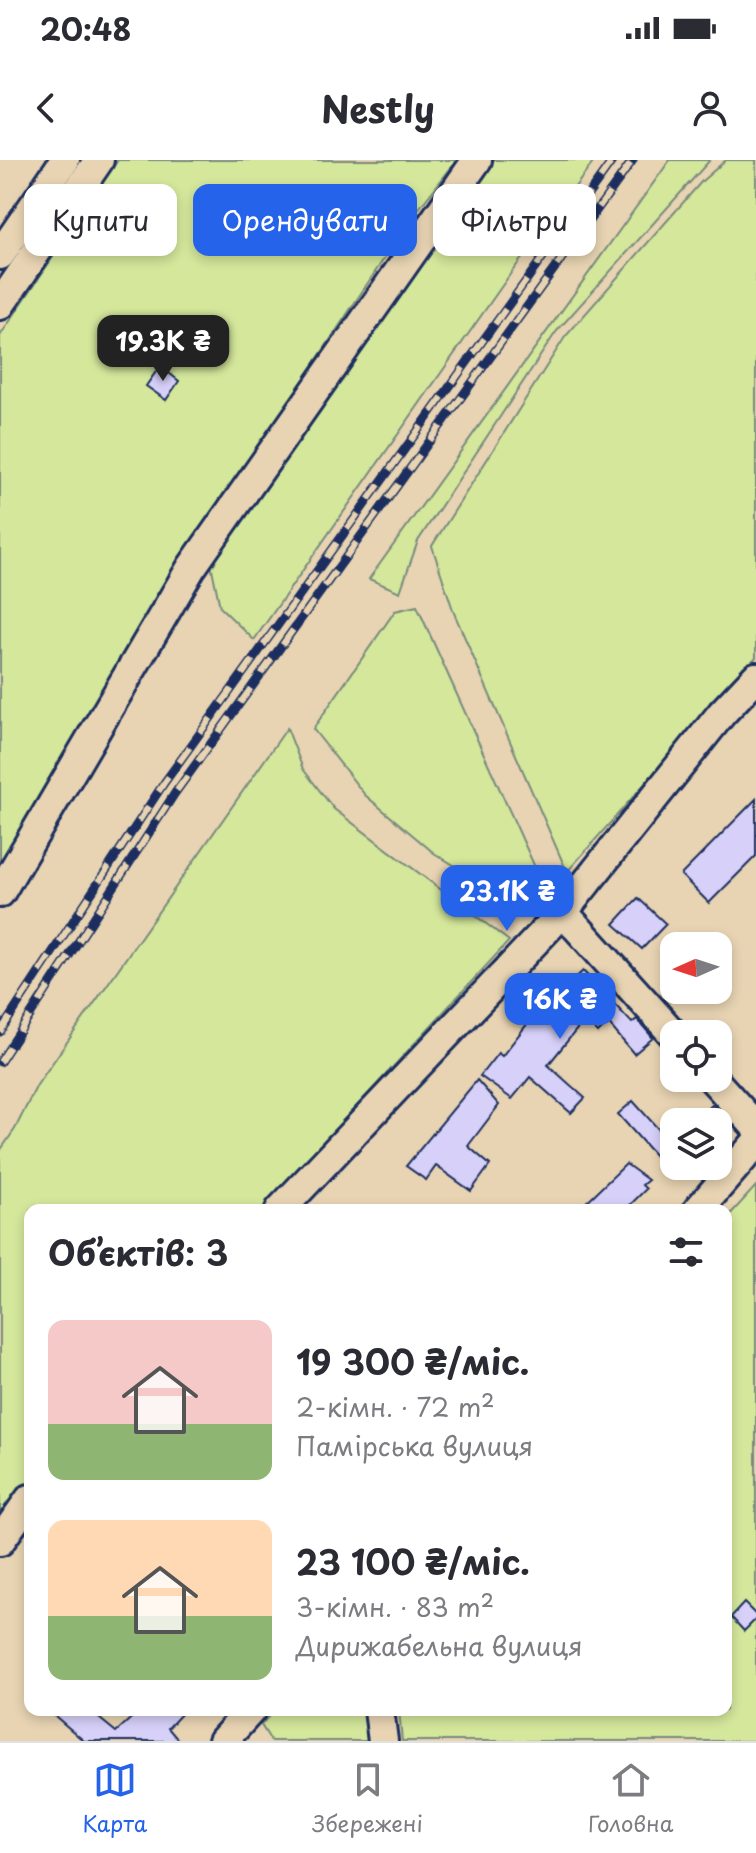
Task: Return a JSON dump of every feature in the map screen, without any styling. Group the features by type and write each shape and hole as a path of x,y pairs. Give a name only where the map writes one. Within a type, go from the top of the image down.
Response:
{"street":[{"path":"1,253 65,160"},
{"path":"0,305 99,160"},
{"path":"0,893 191,568 477,160"},
{"path":"286,1204 563,912 722,713 756,677"},
{"path":"563,912 660,1020"},
{"path":"725,1092 756,1127"},
{"path":"703,1204 756,1143"},
{"path":"0,1541 24,1507"},
{"path":"380,1716 383,1741"}],"green space":[{"path":"118,160 457,160 438,184 433,184 433,190 417,211 417,184 193,184 193,256 386,256 182,563 0,873 0,336 54,256 177,256 177,184 102,184"},
{"path":"490,160 595,160 577,184 472,184"},
{"path":"670,160 710,160 556,332 418,541 400,592 369,579"},
{"path":"726,160 756,160 756,657 567,872 454,613 432,546 565,337 702,181"},
{"path":"433,236 433,256 524,256 254,640 220,607 211,564 332,370"},
{"path":"417,606 547,894 526,909 434,853 365,795 313,729 395,611"},
{"path":"287,728 303,769 334,809 509,941 267,1204 24,1204 24,1488 0,1518 0,1151 37,1085"},
{"path":"756,1186 756,1741 402,1741 400,1716 732,1716 732,1212"},
{"path":"269,1716 365,1716 367,1741 271,1741 261,1725"}],"building":[{"path":"160,366 179,381 166,400 146,386"},
{"path":"756,799 756,856 709,903 681,875"},
{"path":"638,898 666,924 642,949 614,924"},
{"path":"583,971 632,1023 637,1019 653,1038 634,1054 608,1023 598,1033 585,1019 548,1065 585,1098 571,1113 530,1077 512,1099 480,1076 498,1053 502,1056 532,1018"},
{"path":"477,1080 499,1105 468,1146 490,1165 471,1191 436,1166 426,1180 406,1166"},
{"path":"633,1101 660,1131 660,1161 618,1114"},
{"path":"626,1164 648,1180 642,1185 646,1189 631,1204 584,1204"},
{"path":"744,1603 756,1619 744,1631 732,1616"},
{"path":"55,1716 96,1716 116,1732 133,1716 179,1716 168,1728 179,1741 84,1741"}],"railway":[{"path":"0,1032 164,783 613,160"},
{"path":"0,1062 175,793 633,160"}]}
